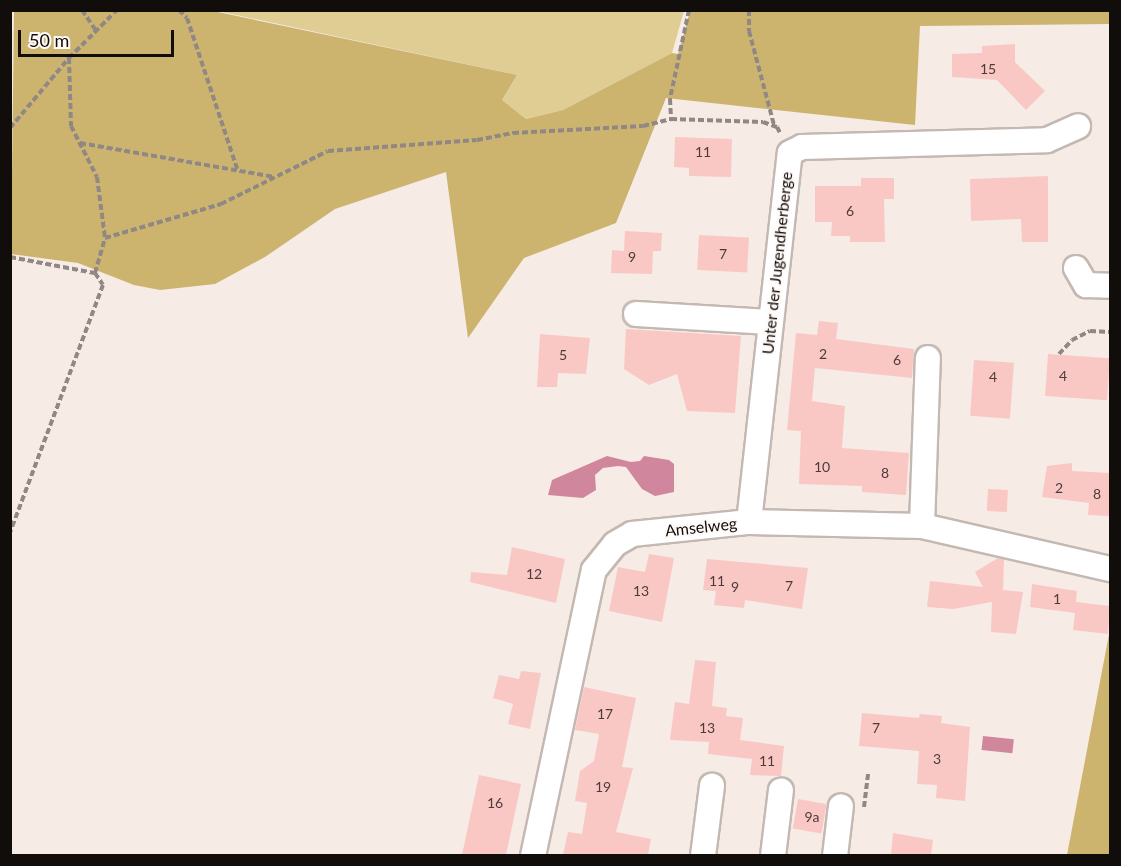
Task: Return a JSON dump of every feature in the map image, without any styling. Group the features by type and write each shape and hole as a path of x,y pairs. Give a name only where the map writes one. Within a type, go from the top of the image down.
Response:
{"street":[{"name":"Unter der Jugendherberge","path":"749,522 789,153 802,147 1047,140 1078,126"},
{"path":"1076,268 1086,285 1110,286"},
{"path":"636,314 770,322"},
{"path":"921,526 928,358"},
{"name":"Amselweg","path":"533,855 594,570 615,544 632,534 749,522 921,526 1110,569"},
{"path":"703,855 712,786"},
{"path":"772,855 781,790"},
{"path":"835,855 842,806"}],"path":[{"path":"82,10 96,32"},
{"path":"10,128 69,58 117,10"},
{"path":"179,10 187,18 238,171"},
{"path":"671,119 670,99 689,10"},
{"path":"749,10 749,30 774,126 789,153"},
{"path":"69,58 71,126 97,177 105,238 95,273"},
{"path":"105,238 221,204 328,151 477,140 513,134 643,126 671,119 774,126"},
{"path":"80,143 275,177"},
{"path":"10,257 95,273 103,285 10,532"},
{"path":"1059,354 1072,340 1090,332 1110,332"}],"shaded area":[{"path":"213,10 684,11 672,53 563,110 526,119 502,100 517,75"},
{"path":"1110,10 1110,24 920,26 915,125 666,98 616,223 524,258 468,338 446,172 335,209 265,257 215,284 160,290 134,285 78,263 11,254 14,11 213,11 517,75 502,100 526,119 563,110 672,53 678,54 690,11"},
{"path":"607,456 631,462 640,461 644,456 669,460 674,464 674,492 655,496 642,489 626,467 618,466 603,468 595,475 596,490 583,498 548,495 552,480"},
{"path":"1110,629 1110,855 1067,855"},
{"path":"983,736 1014,739 1012,753 982,750"}],"building":[{"path":"1015,44 1015,62 1045,91 1026,110 997,80 952,77 952,54 982,53 982,46"},
{"path":"675,137 732,139 731,177 689,176 689,168 674,167"},
{"path":"1048,176 1048,242 1022,242 1021,219 971,221 970,179"},
{"path":"861,178 894,178 894,199 884,199 885,242 850,242 850,236 831,236 832,222 815,222 815,186 861,186"},
{"path":"625,231 662,233 661,251 653,251 652,274 611,273 612,250 624,251"},
{"path":"699,235 749,238 747,273 697,270"},
{"path":"819,321 838,323 836,339 914,349 912,378 815,368 812,401 845,406 842,448 909,453 906,495 862,492 862,486 799,484 801,431 787,430 796,333 817,335"},
{"path":"626,329 741,336 735,413 687,411 677,374 649,385 624,369"},
{"path":"540,334 590,338 586,374 558,373 557,387 537,387"},
{"path":"1048,354 1110,358 1107,400 1045,396"},
{"path":"974,360 1014,363 1010,419 970,416"},
{"path":"1072,463 1072,471 1110,473 1110,516 1088,515 1089,503 1042,497 1047,466"},
{"path":"988,489 1008,490 1007,512 987,511"},
{"path":"512,547 565,559 556,603 470,582 471,572 507,575"},
{"path":"649,554 674,558 662,622 609,611 618,567 645,572"},
{"path":"998,558 1004,559 1003,590 1023,592 1016,634 991,632 992,602 953,609 927,607 930,581 983,587 975,572"},
{"path":"707,559 808,568 802,609 745,600 744,608 714,605 716,591 703,590"},
{"path":"1032,584 1077,591 1076,602 1110,606 1108,634 1073,630 1075,613 1030,607"},
{"path":"695,660 716,662 712,706 727,708 726,716 743,718 740,740 784,746 781,776 750,775 752,759 708,754 709,742 670,740 675,702 689,704"},
{"path":"521,671 541,673 530,729 508,724 513,704 493,698 499,675 519,679"},
{"path":"584,687 636,698 622,767 633,768 616,832 651,839 648,855 563,855 568,832 582,834 587,803 575,801 580,771 594,761 599,734 575,730"},
{"path":"862,713 919,718 920,714 942,716 941,723 970,727 965,801 936,798 937,785 917,784 919,751 859,746"},
{"path":"479,775 521,784 506,856 462,854"},
{"path":"798,799 827,804 821,834 793,829"},
{"path":"893,833 933,840 931,855 891,855"}]}
